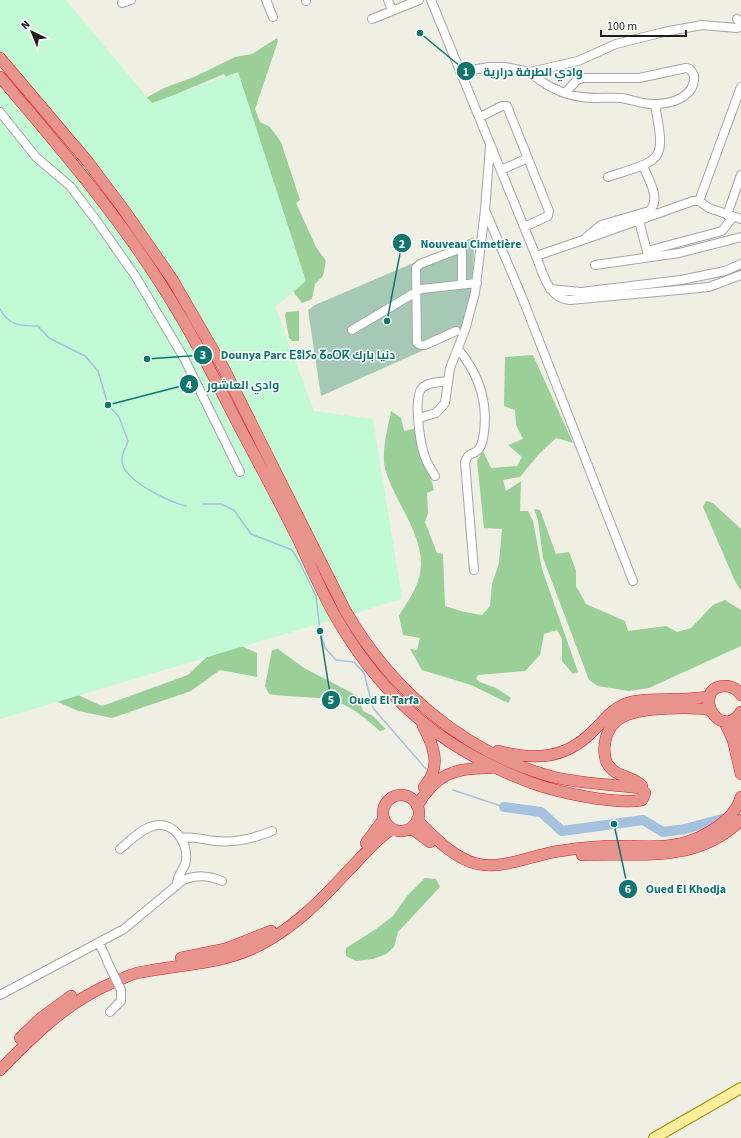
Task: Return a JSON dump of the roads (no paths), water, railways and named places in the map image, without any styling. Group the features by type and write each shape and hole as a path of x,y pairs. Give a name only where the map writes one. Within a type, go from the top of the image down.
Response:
{"highway":[{"path":"0,58 92,167 133,221 172,279 224,369 338,597 368,648 396,681 417,702 440,720 477,745 512,763 554,777 611,786 642,789"},
{"path":"0,77 101,200 149,266 205,359 298,540 338,622 370,668 393,695 421,722 458,748 494,768 539,785 588,796 639,800 644,796 641,784 620,775 608,765 605,755 605,744 607,734 613,725 625,715 639,711 693,708 710,710"},
{"path":"739,691 722,686 716,689 710,696 708,703 710,710 715,717 724,721 733,740 741,774"},
{"path":"477,745 526,757 553,755 584,740 609,713 623,705 638,701 681,700 710,696"},
{"path":"724,721 739,714"},
{"path":"739,714 737,730 741,746"},
{"path":"408,797 430,780 435,766 433,744 421,722"},
{"path":"414,824 417,806 432,785 446,775 469,768 494,768"},
{"path":"414,824 402,831 392,829 384,820 382,811 388,800 400,795 408,797 417,806"},
{"path":"414,824 432,835 461,858 479,865 492,866 543,853 572,849 612,846 667,846 684,842 706,833 724,821 736,809 741,797"},
{"path":"0,1059 41,1018 68,998 91,984 142,966 225,949 260,936 279,926 325,886 370,838 384,820"},
{"path":"414,824 461,865 475,871 489,872 565,857 598,854 652,856 677,852 716,839 741,820"},
{"path":"0,1070 34,1035 66,1008 80,998 100,988 135,974 232,956 267,941 290,927 327,894 376,842 392,829"}],"main road":[{"path":"654,1138 741,1088"}],"street":[{"path":"122,2 130,0"},
{"path":"266,0 273,17"},
{"path":"388,0 392,10"},
{"path":"372,18 419,0"},
{"path":"431,0 550,289 557,296 570,300 708,287 741,275"},
{"path":"460,72 489,67 506,67 530,72 578,61 616,44 664,32 702,25 737,28 740,27 741,24 737,19"},
{"path":"530,72 544,84 566,92 582,97 620,98 654,105 675,102 685,96 692,88 694,82 690,69 682,68 639,78 583,78 577,80 566,92"},
{"path":"699,201 741,87"},
{"path":"608,177 643,166 654,159 661,146 654,105"},
{"path":"480,117 502,106 507,106 528,158 549,211 548,216 524,227"},
{"path":"0,112 36,157 70,186 103,229 136,277 181,352 240,472"},
{"path":"419,418 436,413 444,407 447,399 450,368 458,349 477,283 485,210 490,143"},
{"path":"501,170 528,158"},
{"path":"583,240 601,225 649,211 653,208 655,199 643,166"},
{"path":"595,265 648,254 722,231 736,217 741,175"},
{"path":"536,256 693,201 699,201 709,208 736,217"},
{"path":"485,210 522,297 633,581"},
{"path":"639,221 648,254"},
{"path":"648,254 679,253 741,237"},
{"path":"456,331 425,345 419,345 416,341 415,270 418,265 457,249 462,252 462,284"},
{"path":"550,289 581,292 681,280 725,271 741,264"},
{"path":"352,330 416,292 430,287 477,283"},
{"path":"458,349 474,371 484,398 485,410 485,424 480,447 477,451 468,456 466,460 474,570"},
{"path":"435,476 420,442 417,399 421,389 430,384 448,381"},
{"path":"120,849 147,828 154,825 162,825 174,830 181,838 186,863 178,877 177,884"},
{"path":"181,838 199,837 217,842 231,841 255,837 272,831"},
{"path":"0,995 134,922 177,884 188,878 208,876 222,881"},
{"path":"99,942 121,990 121,1001 110,1012"}],"waterway":[{"path":"0,309 11,322 26,326 38,326 49,338 85,356 98,371 108,405 119,417 128,441 122,459 125,469 131,476 149,490 186,506"},
{"path":"203,504 221,504 234,510 251,534 292,550 316,596 320,631 325,648 336,660 354,662 364,673 373,708 426,769"},
{"path":"453,790 504,807"},
{"path":"504,807 541,812 562,831 643,820 663,832 685,829 722,819"}],"place":[{"name":"وادي الطرفة درارية","path":"420,33"},
{"name":"Nouveau Cimetière","path":"387,321"},
{"name":"Dounya Parc ⴹⵓⵏⵢⴰ ⵒⴰⵔⴽ دنيا بارك","path":"147,359"},
{"name":"وادي العاشور","path":"108,405"},
{"name":"Oued El Tarfa","path":"320,631"},
{"name":"Oued El Khodja","path":"614,824"}]}
